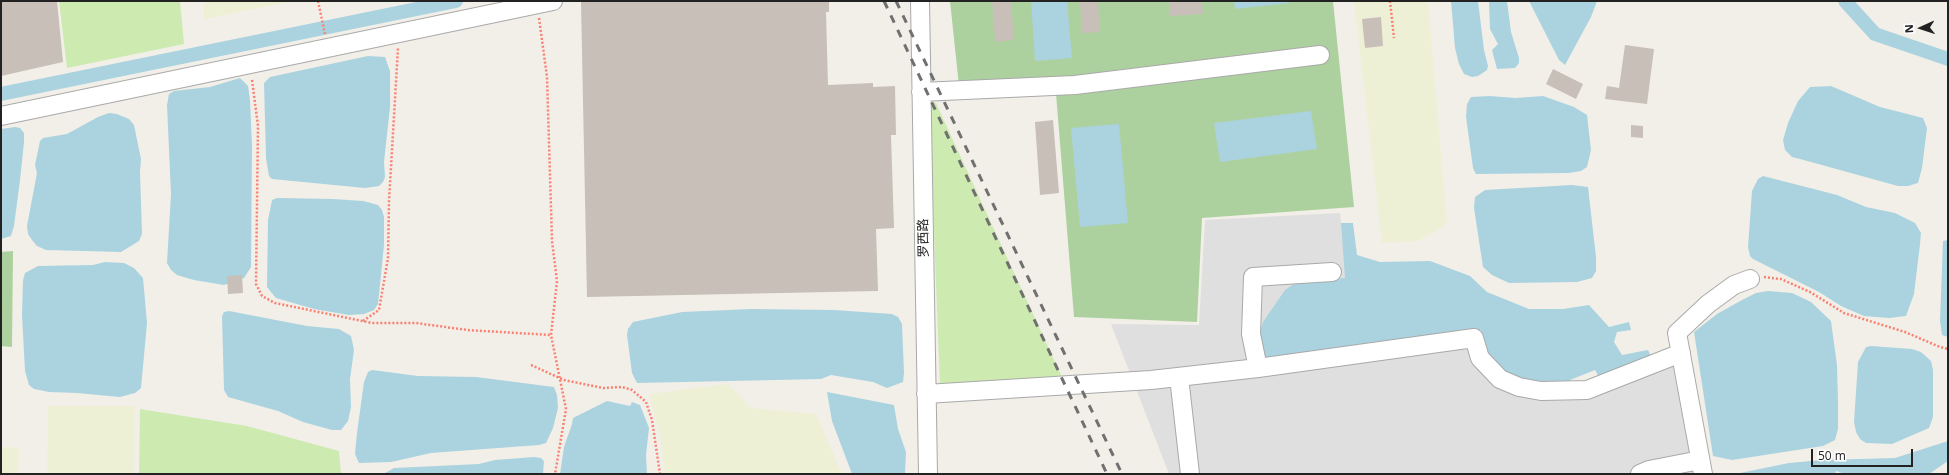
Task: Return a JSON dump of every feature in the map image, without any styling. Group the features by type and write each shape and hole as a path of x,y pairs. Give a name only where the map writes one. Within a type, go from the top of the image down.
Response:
{"street":[{"name":"罗西路","path":"920,1 928,474"},
{"path":"1,116 545,3"},
{"path":"921,92 1075,85 1320,55"},
{"path":"1258,368 1251,334 1253,277 1332,272"},
{"path":"1640,474 1649,470 1701,467 1677,333 1708,304 1734,285 1750,279"},
{"path":"926,394 1179,377 1258,368 1474,338 1480,358 1500,379 1519,388 1541,391 1587,390 1681,353"},
{"path":"1179,377 1190,474"}],"path":[{"path":"1390,1 1394,38"},
{"path":"318,3 326,40"},
{"path":"545,3 552,241 557,281 551,335 566,409 555,474"},
{"path":"363,321 379,310 388,258 389,201 399,34"},
{"path":"250,65 258,126 256,284 262,296 275,304 372,323 416,323 467,330 551,335"},
{"path":"1750,279 1768,276 1781,279 1810,292 1844,313 1905,332 1948,349"},
{"path":"531,365 559,378 603,388 622,387 632,390 646,402 652,420 660,474"}],"shaded area":[{"path":"1340,213 1354,350 1476,332 1490,362 1579,387 1672,354 1696,474 1169,474 1111,324 1199,325 1205,220"}],"green space":[{"path":"59,1 180,1 184,44 67,68"},
{"path":"204,1 293,1 204,19"},
{"path":"950,1 1333,1 1354,207 1202,218 1197,322 1074,317 1055,81 959,86"},
{"path":"1354,1 1428,1 1447,224 1418,241 1382,243"},
{"path":"929,103 936,103 1062,377 940,386"},
{"path":"13,251 12,347 1,346 1,252"},
{"path":"728,384 751,408 816,414 842,474 665,474 660,437 649,394"},
{"path":"48,406 135,406 134,474 47,474"},
{"path":"140,409 247,426 339,451 341,474 139,474"},
{"path":"1,447 19,448 18,474 1,474"}],"water":[{"path":"1031,1 1067,1 1072,58 1035,61"},
{"path":"1234,1 1289,1 1289,3 1235,9"},
{"path":"1451,1 1478,1 1484,50 1488,66 1487,70 1478,76 1472,77 1464,74 1459,64 1455,48"},
{"path":"1489,1 1507,1 1511,32 1519,58 1519,63 1515,68 1497,69 1492,50 1498,44 1490,29"},
{"path":"1529,1 1597,1 1591,17 1565,65 1559,60"},
{"path":"368,56 385,57 390,71 390,107 384,162 385,177 383,182 379,186 365,188 272,179 269,176 266,158 264,83 270,77"},
{"path":"240,78 248,86 250,100 252,146 251,267 244,278 224,285 194,280 177,275 171,270 167,263 171,194 167,105 169,94 174,91 210,87"},
{"path":"1831,86 1880,107 1923,118 1927,128 1922,168 1918,183 1908,186 1898,186 1792,157 1785,150 1783,140 1788,123 1798,101 1810,87"},
{"path":"1490,96 1515,98 1543,96 1574,107 1587,115 1591,150 1587,167 1581,171 1569,173 1476,174 1473,168 1466,117 1467,104 1471,97"},
{"path":"1311,111 1317,149 1220,162 1214,123"},
{"path":"109,113 117,114 129,119 134,125 141,159 142,234 139,241 121,252 46,250 37,246 28,234 27,226 37,173 35,165 40,141 43,138 67,134 98,117"},
{"path":"1119,124 1128,223 1080,227 1071,128"},
{"path":"15,127 20,128 24,133 20,180 14,226 11,236 1,239 1,129"},
{"path":"1763,176 1837,195 1866,207 1895,213 1915,223 1921,233 1920,244 1914,294 1906,316 1889,318 1864,316 1841,306 1819,292 1753,259 1750,256 1748,247 1752,191 1758,179"},
{"path":"1572,185 1588,187 1596,257 1596,271 1592,278 1577,282 1509,283 1492,275 1483,267 1474,208 1475,197 1485,190"},
{"path":"277,198 363,201 378,205 382,210 384,217 384,245 378,304 374,310 364,314 349,315 314,309 276,298 267,287 268,220 272,200"},
{"path":"1341,223 1353,223 1357,255 1380,262 1430,261 1470,276 1487,292 1529,309 1563,309 1589,305 1609,327 1629,322 1631,330 1617,332 1614,342 1622,355 1648,350 1651,356 1599,377 1595,370 1570,380 1572,385 1531,383 1511,377 1488,354 1481,330 1464,330 1266,359 1259,334 1263,322 1285,290 1297,282 1345,278"},
{"path":"1948,240 1948,337 1942,335 1940,321 1943,241"},
{"path":"105,262 124,263 134,268 143,278 147,323 141,388 135,393 120,397 49,392 34,389 29,385 25,371 22,315 23,280 25,273 38,266 93,265"},
{"path":"1768,291 1792,293 1811,302 1831,321 1837,365 1838,429 1835,440 1823,446 1732,460 1713,456 1694,332 1717,314 1742,300 1756,293"},
{"path":"751,309 834,310 892,314 898,317 902,324 903,382 887,388 873,382 831,375 821,379 637,383 632,373 627,335 628,329 633,322 682,312"},
{"path":"229,311 307,326 339,329 351,336 354,350 350,379 351,407 348,421 341,430 332,430 303,422 278,411 228,397 224,390 222,316 224,312"},
{"path":"1871,346 1912,349 1921,352 1931,361 1933,370 1933,417 1929,428 1892,444 1866,443 1860,439 1856,432 1854,422 1858,362 1866,347"},
{"path":"372,370 418,376 476,377 554,387 557,395 558,408 553,428 546,443 539,445 431,453 391,462 359,463 355,454 364,382 368,372"},
{"path":"827,392 894,405 898,429 906,452 905,474 852,474 832,421"},
{"path":"607,401 630,406 632,402 640,405 649,428 646,455 647,474 560,474 564,447 573,418"},
{"path":"1948,441 1948,461 1929,474 1845,474 1836,471 1835,474 1735,474 1789,463 1822,460 1895,458"},
{"path":"534,457 541,458 544,461 543,474 385,474 394,468 479,464 495,460"}],"building":[{"path":"1,1 57,1 63,62 1,76"},
{"path":"829,1 829,12 826,12 828,85 873,83 873,87 895,86 896,135 891,135 894,228 876,229 878,291 587,297 581,2"},
{"path":"992,1 1011,1 1014,40 995,42"},
{"path":"1080,1 1098,1 1100,32 1082,33"},
{"path":"1170,1 1202,1 1203,14 1170,16"},
{"path":"1381,17 1383,46 1365,48 1362,19"},
{"path":"1625,45 1654,49 1647,104 1605,99 1607,86 1619,88"},
{"path":"1553,69 1583,84 1576,99 1546,84"},
{"path":"1053,120 1059,193 1040,195 1035,122"},
{"path":"1631,125 1643,126 1643,138 1631,137"},
{"path":"242,275 243,293 228,294 227,276"}],"waterway":[{"path":"1,94 456,1"},
{"path":"1845,1 1875,34 1948,59"}],"railway":[{"path":"884,1 1107,474"},
{"path":"896,1 1122,474"}]}
